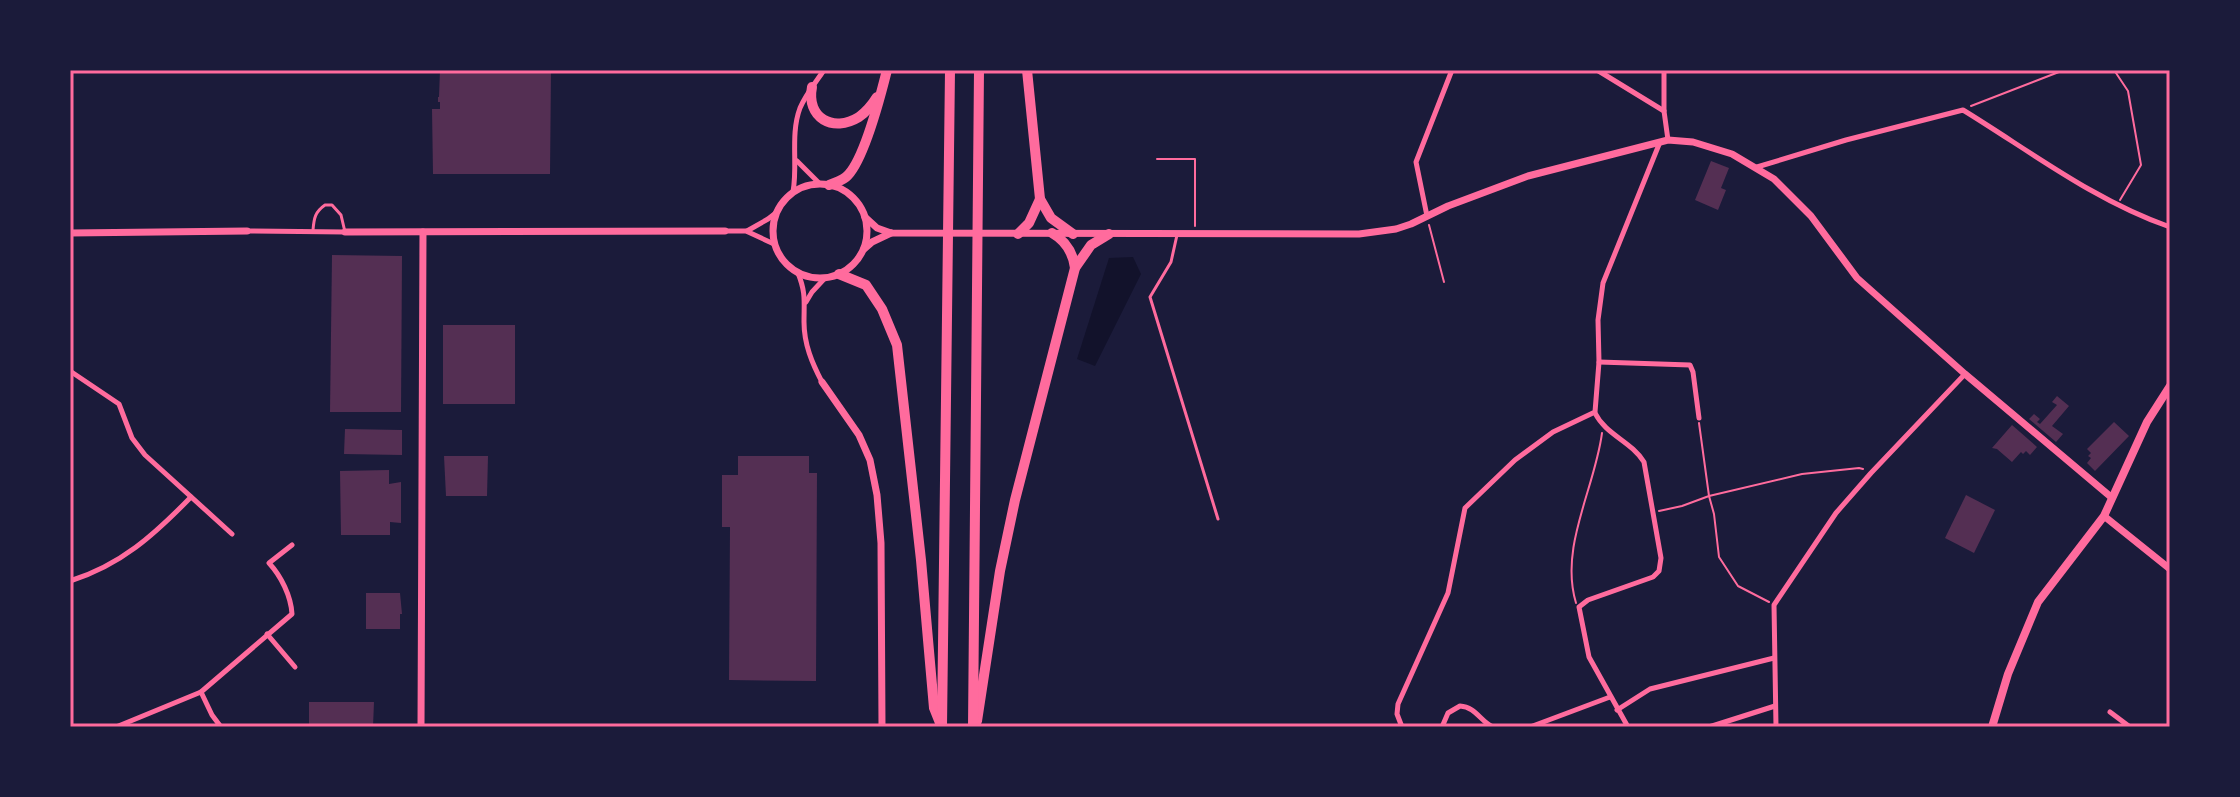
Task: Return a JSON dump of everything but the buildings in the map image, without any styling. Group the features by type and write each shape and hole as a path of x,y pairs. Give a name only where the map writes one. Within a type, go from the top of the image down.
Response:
{"highway":[{"path":"825,184 845,178 854,167 871,126 887,70"},
{"path":"942,727 950,70"},
{"path":"974,727 979,70"},
{"path":"1027,70 1040,199 1051,218 1073,234"},
{"path":"812,87 811,104 815,113 825,121 835,123 859,116 881,93"},
{"path":"1018,234 1029,223 1040,199"},
{"path":"1052,233 1069,247 1075,268"},
{"path":"974,727 980,710 988,641 1015,500 1075,268 1091,245 1109,234"},
{"path":"839,274 866,285 882,309 897,345 934,708 942,727"}],"main road":[{"path":"1992,727 2008,674 2038,602 2104,516 2147,422 2170,386"}],"street":[{"path":"793,192 798,115 824,70"},
{"path":"1427,217 1416,162 1452,70"},
{"path":"1597,70 1664,111"},
{"path":"1628,727 1589,657 1579,607 1588,600 1657,574 1661,563 1642,458 1604,427 1595,412 1598,320 1603,283 1664,141 1664,70"},
{"path":"1757,167 1963,110 2099,195 2170,227"},
{"path":"891,233 872,242 853,264 839,274 825,278 798,273 788,265 779,255 772,232 777,212 786,198 804,187 825,184 851,196 865,217 877,228 891,233 1359,234 1396,229 1528,176 1664,141 1693,142 1732,154 1774,179 1811,216 1857,278 2111,497"},
{"path":"796,160 825,184"},
{"path":"746,231 777,212"},
{"path":"862,251 867,234 865,217"},
{"path":"70,233 746,231 774,244"},
{"path":"421,727 423,232"},
{"path":"798,273 806,303 804,324 811,361 859,435 870,460 877,495 881,543 882,727"},
{"path":"806,303 825,278"},
{"path":"1599,362 1690,365 1699,418"},
{"path":"70,371 119,404 132,438 145,455 232,534"},
{"path":"1776,727 1774,605 1836,513 1965,374"},
{"path":"1402,727 1397,714 1400,699 1448,593 1465,508 1515,460 1553,432 1595,412"},
{"path":"70,581 123,558 158,531 191,497"},
{"path":"2104,516 2170,569"},
{"path":"116,727 201,692 292,614 280,575 269,563 292,545"},
{"path":"267,634 295,667"},
{"path":"1617,710 1650,689 1774,658"},
{"path":"201,692 221,727"},
{"path":"1530,727 1610,697"},
{"path":"1442,727 1448,713 1460,706 1475,711 1493,727"},
{"path":"1709,727 1775,706"},
{"path":"2110,712 2130,727"}],"lane":[{"path":"313,232 314,216 325,205 332,205 344,221 345,232"},
{"path":"1177,235 1171,262 1150,297 1218,519"}],"path":[{"path":"1963,110 2064,70"},
{"path":"2114,70 2128,91 2141,165 2117,204"},
{"path":"1157,159 1195,159 1195,235"},
{"path":"1427,217 1444,282"},
{"path":"1699,418 1719,557 1738,586 1774,605"},
{"path":"1579,607 1574,596 1573,551 1604,427"},
{"path":"1654,512 1709,496 1828,470 1859,468 1871,473"}],"shaded area":[{"path":"1133,257 1141,274 1095,366 1077,359 1109,258"}]}
